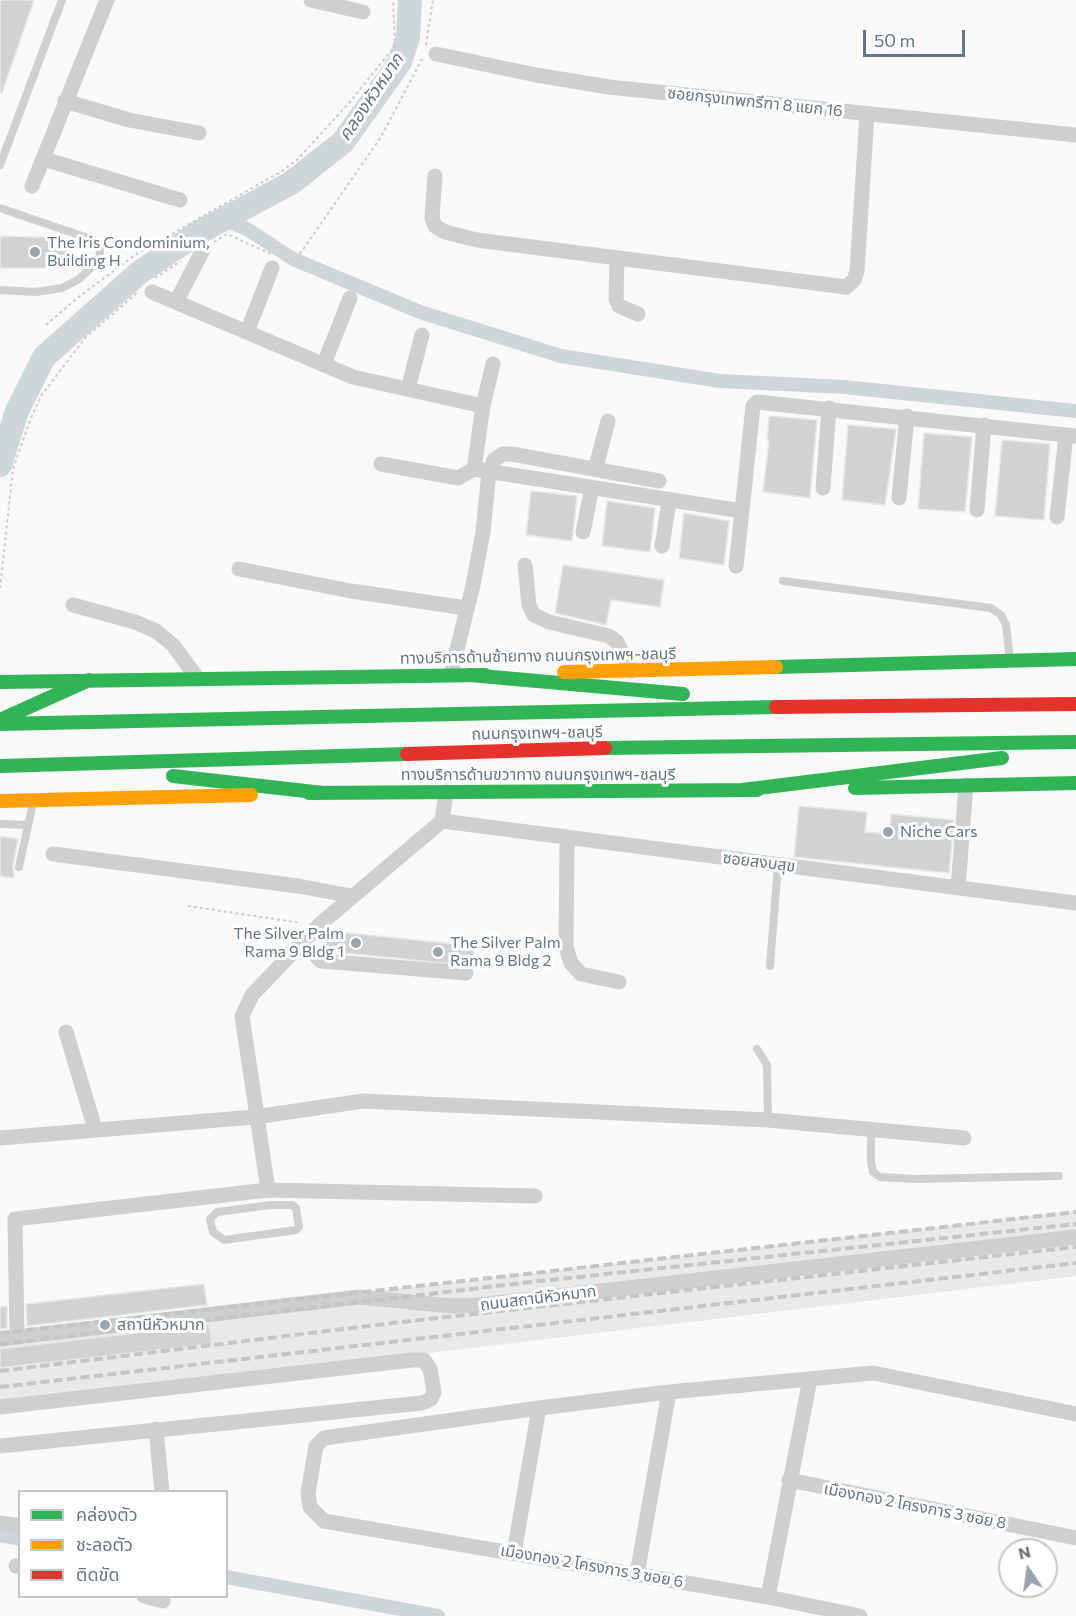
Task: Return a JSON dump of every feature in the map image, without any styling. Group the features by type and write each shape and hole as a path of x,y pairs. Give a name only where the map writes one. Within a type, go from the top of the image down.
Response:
{"main road":[{"name":"ทางบริการด้านซ้ายทาง ถนนกรุงเทพฯ-ชลบุรี","path":"2,682 470,675 1076,659"},
{"path":"470,675 811,706"},
{"path":"0,722 89,680"},
{"name":"ถนนกรุงเทพฯ-ชลบุรี","path":"0,722 811,706 1076,704"},
{"name":"ถนนกรุงเทพฯ-ชลบุรี","path":"0,766 648,747 1076,742"},
{"path":"742,790 1076,750"},
{"path":"63,763 323,793"},
{"name":"ทางบริการด้านขวาทาง ถนนกรุงเทพฯ-ชลบุรี","path":"0,801 323,793 742,790 1076,783"}],"street":[{"path":"32,186 106,0"},
{"path":"311,0 363,12"},
{"name":"ซอยกรุงเทพกรีฑา 8 แยก 16","path":"436,54 536,75 609,87 1076,135"},
{"path":"64,101 129,120 199,133"},
{"path":"435,176 432,218 438,229 477,240 846,287 854,280 857,271 867,114"},
{"path":"44,159 180,200"},
{"path":"176,302 203,250"},
{"path":"617,259 616,299 619,306 638,314"},
{"path":"247,332 272,268"},
{"path":"146,289 353,377 483,406"},
{"path":"324,364 350,298"},
{"path":"408,389 422,335"},
{"path":"451,674 483,532 483,406 493,364"},
{"path":"736,566 753,406 765,402 1071,436 1057,517"},
{"path":"823,488 829,408"},
{"path":"899,498 907,416"},
{"path":"596,467 609,421"},
{"path":"977,510 984,425"},
{"path":"381,464 458,478 482,470 503,453 596,467 659,481"},
{"path":"482,470 669,502 742,511"},
{"path":"583,532 592,487"},
{"path":"662,546 669,502"},
{"path":"525,565 529,605 534,615 549,622 609,636 618,642 631,671"},
{"path":"239,569 351,591 466,608"},
{"path":"73,605 135,622 156,631 173,645 198,679"},
{"path":"958,888 966,785"},
{"path":"268,1190 255,1117 242,1016 252,995 319,925 442,821 446,792"},
{"name":"ซอยสงบสุข","path":"442,821 1076,903"},
{"path":"567,837 566,947 571,963 581,974 619,982"},
{"path":"53,854 298,886 352,896"},
{"path":"302,942 321,961 466,972"},
{"path":"66,1032 95,1129"},
{"path":"0,1138 255,1117 363,1101 768,1120 964,1138"},
{"path":"17,1337 15,1219 268,1190 535,1196"},
{"name":"ถนนสถานีหัวหมาก","path":"0,1339 359,1297 452,1306 478,1305 1076,1237"},
{"path":"0,1407 411,1360 424,1360 430,1369 434,1392 431,1399 422,1403 0,1446"},
{"path":"514,1553 539,1408 669,1392 873,1373 1076,1414"},
{"path":"768,1597 810,1379"},
{"path":"637,1574 669,1392"},
{"name":"เมืองทอง 2 โครงการ 3 ซอย 6","path":"539,1408 324,1438 316,1446 308,1493 310,1507 324,1521 768,1597 860,1616"},
{"path":"156,1429 162,1490"},
{"name":"เมืองทอง 2 โครงการ 3 ซอย 8","path":"789,1480 1076,1538"},
{"path":"0,1523 18,1526"},
{"path":"148,1598 162,1605"}],"lane":[{"path":"0,165 62,0"},
{"path":"0,208 94,240 100,249 99,260 79,279 62,288 36,292 0,290"},
{"path":"783,581 991,608 1001,615 1006,625 1010,661"},
{"path":"19,867 34,801"},
{"path":"0,824 28,825"},
{"path":"770,966 778,864"},
{"path":"757,1049 767,1065 768,1120"},
{"path":"872,1128 871,1162 873,1172 880,1176 915,1179 1059,1176"},
{"path":"217,1212 215,1202 221,1194"},
{"path":"292,1205 296,1208 300,1223 296,1230 224,1240 213,1232 210,1219 217,1212 292,1205"}],"path":[{"path":"46,325 76,299 135,255 289,166 349,103 395,46 393,0"},
{"path":"202,217 214,242 228,234 290,262 302,251 381,137 412,82 425,52 433,0"},
{"path":"0,588 13,469 41,396 85,338 184,259"},
{"path":"188,906 319,925"}],"shaded area":[{"path":"1076,1211 1076,1276 0,1404 0,1334"}],"building":[{"path":"0,0 34,0 2,93 0,93"},
{"name":"The Iris Condominium, Building H","path":"0,236 70,238 70,268 0,268"},
{"path":"769,416 817,420 810,498 763,492 769,440 767,440"},
{"path":"848,425 896,429 885,505 842,500"},
{"path":"924,433 972,437 965,512 918,509"},
{"path":"1002,440 1050,444 1044,520 995,516"},
{"path":"531,491 577,496 572,541 526,535"},
{"path":"607,501 655,508 650,552 602,546"},
{"path":"684,513 729,521 724,565 679,558"},
{"path":"563,565 664,580 660,607 611,600 606,625 555,613"},
{"path":"799,806 867,812 865,832 889,834 891,814 954,820 949,873 794,857"},
{"path":"0,836 18,839 13,866 14,878 0,876"},
{"path":"327,931 475,946 472,966 325,951 321,947 322,936"},
{"path":"204,1284 207,1305 27,1326 26,1304"},
{"path":"7,1306 7,1328 0,1329 0,1307"},
{"path":"209,1324 212,1344 0,1368 0,1349"}],"waterway":[{"name":"คลองหัวหมาก","path":"0,465 17,411 44,357 140,272 198,233 291,183 343,142 400,62 408,37 410,0"},
{"path":"223,219 247,229 293,259 420,312 561,356 720,381 844,387 1076,411"},
{"path":"0,1535 18,1539"},
{"path":"228,1577 438,1616"}],"railway":[{"path":"0,1333 1076,1212"},
{"path":"0,1344 531,1282 1076,1224"},
{"path":"0,1371 401,1322 1076,1247"},
{"path":"0,1387 1076,1263"}],"traffic: fast":[{"path":"776,667 1076,659"},
{"path":"470,675 683,694"},
{"path":"0,682 485,675"},
{"path":"2,719 89,680"},
{"path":"0,724 776,707"},
{"path":"605,748 1076,742"},
{"path":"0,766 407,754"},
{"path":"742,790 1002,758"},
{"path":"173,776 323,793"},
{"path":"855,788 1076,783"},
{"path":"309,793 757,790"}],"traffic: slow":[{"path":"564,672 776,667"},
{"path":"0,801 251,795"}],"traffic: jam":[{"path":"776,707 1076,704"},
{"path":"407,754 605,748"}],"place":[{"name":"The Iris Condominium, Building H","path":"35,252"},
{"name":"Niche Cars","path":"888,832"},
{"name":"The Silver Palm Rama 9 Bldg 1","path":"356,943"},
{"name":"The Silver Palm Rama 9 Bldg 2","path":"438,952"},
{"name":"สถานีหัวหมาก","path":"105,1325"}]}
